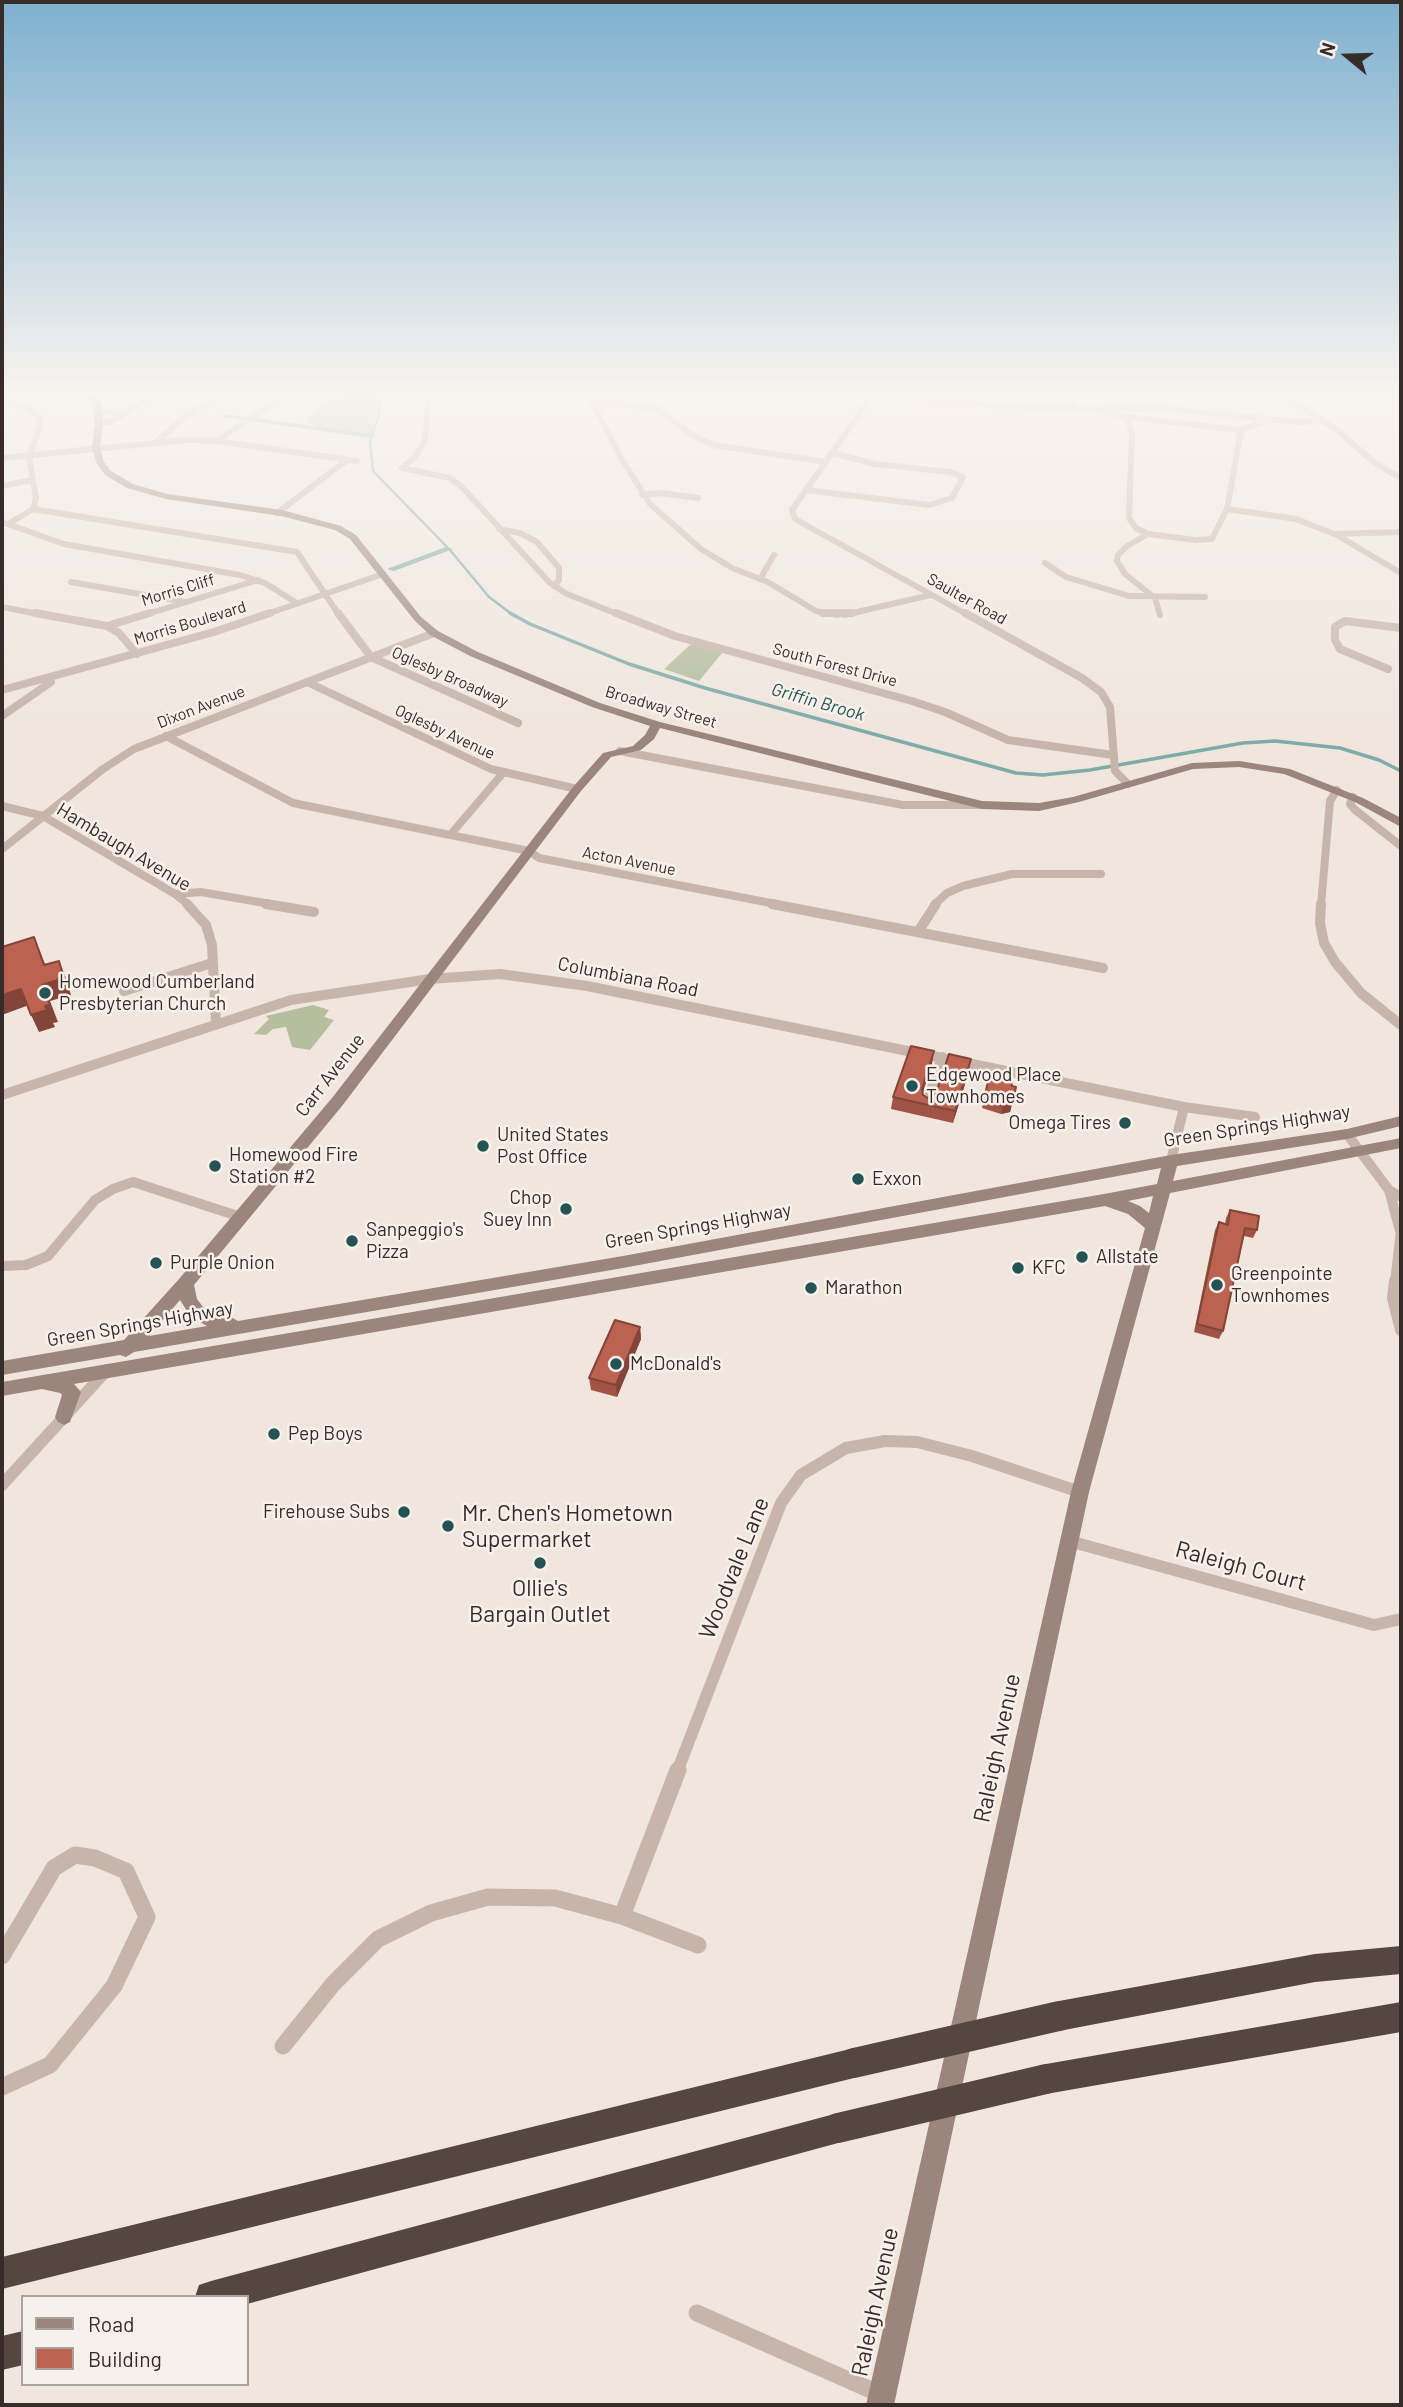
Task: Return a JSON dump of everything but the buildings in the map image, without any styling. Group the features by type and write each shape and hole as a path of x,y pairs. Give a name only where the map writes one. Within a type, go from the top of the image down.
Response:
{"highway":[{"path":"2,2273 1059,2015 1314,1968 1401,1960"},
{"path":"218,2295 838,2128 1046,2079 1401,2017"},
{"path":"2,2353 21,2348"}],"main road":[{"name":"Green Springs Highway","path":"254,1325 636,1259 1171,1161 1347,1134"}],"street":[{"path":"33,509 35,502"},
{"name":"Broadway Street","path":"208,502 311,520 346,532 353,537 418,619 434,633 474,654 586,701 656,724 982,805 1039,807 1075,800 1192,766 1239,764 1286,771 1353,797 1401,823"},
{"path":"278,513 292,502"},
{"name":"South Forest Drive","path":"475,502 554,586 567,594 675,636 946,712 1008,740 1113,757"},
{"path":"649,502 701,549 816,611 844,615 930,595"},
{"name":"Saulter Road","path":"797,502 792,510 795,519 1082,678 1101,692 1110,707 1115,771 1128,784"},
{"path":"907,502 929,505 938,502"},
{"path":"1130,502 1129,518 1136,528 1149,534 1196,540 1212,539 1228,502"},
{"path":"10,523 33,509 293,550 306,564 364,651 372,657"},
{"path":"1227,509 1296,519 1334,534 1401,573"},
{"path":"2,522 64,544 258,580 295,602"},
{"path":"499,529 520,533 537,542 559,568 559,580 554,586"},
{"path":"1334,534 1359,535 1401,531"},
{"path":"1149,534 1127,546 1118,555 1117,561 1125,574 1155,598 1160,615"},
{"path":"760,579 774,555"},
{"path":"1045,563 1066,577 1129,596 1205,597"},
{"name":"Morris Boulevard","path":"2,690 214,632 383,574"},
{"name":"Morris Cliff","path":"107,626 258,580"},
{"path":"71,582 189,602"},
{"path":"2,607 107,626 124,638 137,654"},
{"path":"1388,668 1340,649 1335,640 1335,627 1345,621 1401,628"},
{"name":"Dixon Avenue","path":"2,849 117,759 166,736 434,633"},
{"name":"Oglesby Broadway","path":"372,657 517,723"},
{"path":"2,716 64,675"},
{"name":"Oglesby Avenue","path":"307,682 503,773 577,789"},
{"path":"5,702 15,705"},
{"name":"Carr Avenue","path":"2,1485 129,1347 242,1217 337,1102 577,789 607,755 637,748 650,737 656,724"},
{"name":"Acton Avenue","path":"166,736 293,803 529,851 537,857 1103,968"},
{"path":"620,751 903,805 982,805"},
{"path":"451,834 503,773"},
{"path":"1337,790 1330,801 1322,886 1320,923 1324,943 1335,962 1360,993 1401,1025"},
{"path":"1353,797 1350,804 1354,809 1401,846"},
{"name":"Hambaugh Avenue","path":"2,806 43,816 175,894 196,911 206,925 212,945 216,1023"},
{"path":"918,932 933,906 947,893 963,886 1013,874 1101,874"},
{"path":"175,894 201,892 314,912"},
{"path":"124,991 212,963"},
{"name":"Columbiana Road","path":"2,1094 291,1000 430,979 500,974 528,976 1184,1107 1255,1117"},
{"path":"927,1102 942,1057"},
{"name":"Raleigh Avenue","path":"881,2400 1080,1492 1184,1107"},
{"name":"Green Springs Highway","path":"1347,1134 1401,1121"},
{"path":"1347,1134 1388,1189 1401,1230 1393,1298 1401,1330"},
{"name":"Green Springs Highway","path":"2,1389 1104,1200 1401,1143"},
{"path":"2,1266 26,1265 48,1256 95,1200 113,1189 134,1182 242,1217"},
{"path":"1388,1189 1401,1197"},
{"path":"1104,1200 1134,1210 1153,1226"},
{"path":"185,1284 189,1301 197,1312 216,1323 254,1325"},
{"name":"Green Springs Highway","path":"2,1368 254,1325"},
{"path":"32,1383 64,1386 72,1392 64,1417"},
{"name":"Woodvale Lane","path":"622,1916 780,1503 801,1475 846,1448 885,1441 917,1442 972,1456 1080,1492"},
{"name":"Raleigh Court","path":"1069,1541 1374,1625 1401,1619"},
{"path":"2,1956 54,1867 75,1855 95,1858 126,1871 147,1917 114,1986 50,2065 2,2087"},
{"path":"283,2046 334,1984 378,1939 431,1913 488,1897 555,1898 622,1916 698,1945"},
{"path":"696,2314 881,2400"}],"green space":[{"path":"691,644 723,652 699,681 664,669"},
{"path":"313,1005 329,1010 324,1017 334,1020 310,1050 292,1047 286,1027 273,1029 266,1035 254,1034 269,1019 266,1016"}],"waterway":[{"name":"Griffin Brook","path":"404,502 450,550 489,597 511,614"},
{"path":"391,569 449,549"},
{"name":"Griffin Brook","path":"511,614 530,624 629,664 705,688 1016,773 1043,775 1090,770 1243,743 1275,741 1340,748 1379,760 1401,771"}],"place":[{"name":"Homewood Cumberland Presbyterian Church","path":"45,993"},
{"name":"Edgewood Place Townhomes","path":"912,1086"},
{"name":"Omega Tires","path":"1125,1123"},
{"name":"United States Post Office","path":"483,1146"},
{"name":"Homewood Fire Station #2","path":"215,1166"},
{"name":"Exxon","path":"858,1179"},
{"name":"Chop Suey Inn","path":"566,1209"},
{"name":"Sanpeggio's Pizza","path":"352,1241"},
{"name":"Allstate","path":"1082,1257"},
{"name":"Purple Onion","path":"156,1263"},
{"name":"KFC","path":"1018,1268"},
{"name":"Greenpointe Townhomes","path":"1217,1285"},
{"name":"Marathon","path":"811,1288"},
{"name":"McDonald's","path":"616,1364"},
{"name":"Pep Boys","path":"274,1434"},
{"name":"Firehouse Subs","path":"404,1512"},
{"name":"Mr. Chen's Hometown Supermarket","path":"448,1526"},
{"name":"Ollie's Bargain Outlet","path":"540,1563"}]}
